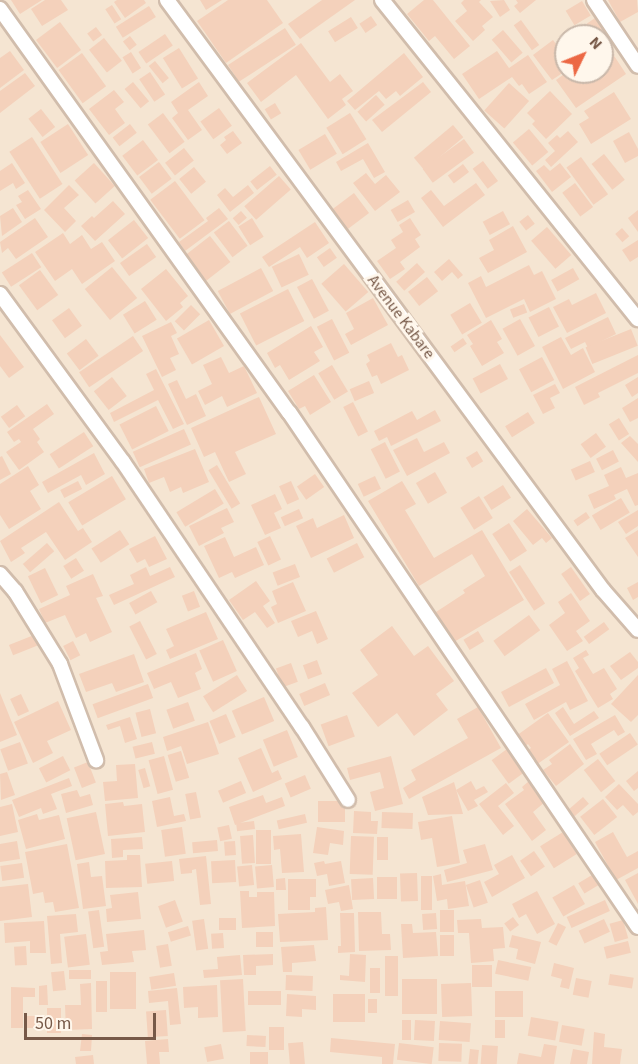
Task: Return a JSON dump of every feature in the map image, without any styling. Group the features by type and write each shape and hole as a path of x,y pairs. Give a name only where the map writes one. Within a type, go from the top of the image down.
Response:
{"street":[{"name":"Avenue Kabare","path":"167,0 603,590 638,630"},
{"path":"382,0 638,319"},
{"path":"594,0 638,66"},
{"path":"0,9 289,412 638,927"},
{"path":"0,294 78,397 157,510 348,800"},
{"path":"0,574 15,591 60,664 96,760"}],"shaded area":[{"path":"0,0 638,0 638,1064 0,1064"}],"building":[{"path":"11,0 42,0 20,14"},
{"path":"45,0 61,0 68,10 42,26 31,9"},
{"path":"144,0 146,3 125,18 114,2"},
{"path":"200,0 222,0 206,10"},
{"path":"228,0 267,0 283,23 226,63 197,21"},
{"path":"322,0 355,0 300,39 288,24"},
{"path":"424,0 433,0 470,46 454,59 435,36 429,41 407,14"},
{"path":"464,0 481,0 479,2 493,17 482,26 485,30 473,41 455,21 467,11 461,3"},
{"path":"504,0 510,10 500,17 490,1"},
{"path":"516,0 536,0 520,13 514,6 518,3"},
{"path":"608,0 637,0 638,12 620,22"},
{"path":"582,1 591,16 574,24 566,11"},
{"path":"112,5 121,19 115,24 105,9"},
{"path":"149,6 156,17 123,38 116,27"},
{"path":"371,16 377,25 366,33 359,24"},
{"path":"351,17 358,28 335,42 328,31"},
{"path":"595,18 599,24 586,24"},
{"path":"521,20 539,45 532,50 514,25"},
{"path":"60,22 81,50 57,68 36,40"},
{"path":"96,27 102,35 93,42 87,34"},
{"path":"285,28 296,45 239,82 228,65"},
{"path":"503,30 523,53 511,62 492,40"},
{"path":"165,34 173,46 146,64 138,52"},
{"path":"130,36 137,45 130,50 123,42"},
{"path":"104,38 122,61 107,73 89,50"},
{"path":"553,40 554,79 552,80 533,55"},
{"path":"301,43 330,82 340,74 353,91 342,99 346,105 328,119 296,75 261,102 247,83"},
{"path":"179,48 198,79 182,89 163,58"},
{"path":"10,51 24,70 0,88 0,58"},
{"path":"497,51 509,68 528,55 547,82 529,94 522,84 519,86 512,77 479,99 462,74"},
{"path":"131,52 141,68 133,73 123,57"},
{"path":"82,53 106,86 83,103 59,70"},
{"path":"404,53 423,77 400,96 396,91 386,99 379,91 355,110 347,101"},
{"path":"614,56 626,74 614,82"},
{"path":"155,61 169,78 163,83 149,66"},
{"path":"150,72 165,94 154,102 139,79"},
{"path":"25,73 35,86 0,113 0,91"},
{"path":"133,82 149,101 141,108 125,89"},
{"path":"199,82 208,96 188,110 202,130 188,140 172,118 178,113 171,102"},
{"path":"423,82 431,92 382,132 372,120"},
{"path":"509,83 529,101 504,129 484,110"},
{"path":"559,84 611,84 576,108"},
{"path":"114,90 124,102 115,109 125,123 109,135 89,109"},
{"path":"550,91 572,114 546,139 532,124 535,121 527,113"},
{"path":"614,92 631,119 591,144 579,124 589,118 584,111"},
{"path":"376,95 385,105 366,121 357,112"},
{"path":"275,103 281,113 271,119 265,109"},
{"path":"219,108 232,126 213,139 200,122"},
{"path":"41,109 55,127 43,137 28,119"},
{"path":"163,113 185,142 169,153 148,124"},
{"path":"350,113 366,139 343,154 326,128"},
{"path":"68,124 88,155 60,173 40,142"},
{"path":"130,124 137,133 119,146 113,138"},
{"path":"453,125 463,137 424,170 414,158"},
{"path":"529,129 548,152 532,165 513,142"},
{"path":"233,131 242,143 227,154 220,145 226,140 224,137"},
{"path":"568,131 578,142 551,167 545,160 555,151 548,143 557,135 560,138"},
{"path":"629,132 638,149 638,156 625,163 613,141"},
{"path":"325,134 337,154 310,170 298,150"},
{"path":"32,137 62,184 40,199 9,152"},
{"path":"464,139 474,153 433,183 423,169"},
{"path":"143,140 158,160 137,176 122,156"},
{"path":"368,143 385,172 374,178 363,159 341,171 336,162"},
{"path":"184,148 194,161 175,175 165,163"},
{"path":"604,154 625,180 612,190 592,164"},
{"path":"581,157 608,194 593,205 566,168"},
{"path":"483,161 498,181 488,189 473,169"},
{"path":"159,162 172,179 152,194 139,177"},
{"path":"12,163 25,183 16,189 13,183 0,191 0,171"},
{"path":"94,163 115,186 95,203 75,180"},
{"path":"560,163 571,177 552,192 536,171 544,165 550,171"},
{"path":"463,164 469,172 454,183 448,175"},
{"path":"270,166 277,175 257,190 250,181"},
{"path":"194,167 206,182 191,194 179,179"},
{"path":"366,173 375,184 386,175 400,192 375,211 353,183"},
{"path":"279,176 291,190 256,220 244,206"},
{"path":"175,181 204,220 180,239 150,200"},
{"path":"476,183 485,195 443,227 421,198 431,190 444,206"},
{"path":"575,183 593,207 580,217 562,193"},
{"path":"69,185 79,195 64,208 76,221 65,232 44,210"},
{"path":"248,185 254,193 230,212 217,195 225,188 233,197"},
{"path":"28,190 41,209 25,219 16,205 22,202 18,196"},
{"path":"354,193 369,213 347,229 332,209"},
{"path":"408,200 415,212 398,222 391,210"},
{"path":"113,201 125,214 95,241 81,226"},
{"path":"13,208 22,222 2,236 0,216"},
{"path":"219,208 228,219 185,251 179,242 208,221 206,218"},
{"path":"638,210 638,232 628,218"},
{"path":"241,211 247,218 239,225 233,218"},
{"path":"503,211 510,224 490,235 483,222"},
{"path":"528,215 535,224 526,230 519,222"},
{"path":"35,218 48,237 16,259 8,248 2,253 0,242"},
{"path":"252,218 264,237 250,245 238,226"},
{"path":"410,218 421,235 415,239 420,247 400,262 405,269 390,279 377,261 396,248 391,240 403,232 399,225"},
{"path":"134,220 148,238 122,258 108,240"},
{"path":"229,221 248,246 232,257 214,232"},
{"path":"315,222 329,243 307,258 300,247 269,267 262,257"},
{"path":"513,226 527,252 488,273 479,258 494,250 489,240"},
{"path":"547,227 571,255 555,269 531,241"},
{"path":"622,228 629,236 622,242 615,234"},
{"path":"63,233 70,244 82,235 91,249 102,242 115,261 82,284 72,269 55,281 35,252"},
{"path":"210,236 230,262 206,281 186,255"},
{"path":"638,240 638,257 630,262 622,250"},
{"path":"147,244 156,257 129,276 120,263"},
{"path":"330,248 337,258 324,267 317,257"},
{"path":"32,253 41,267 11,287 2,273"},
{"path":"299,254 309,275 282,288 272,267"},
{"path":"449,259 463,275 458,279 452,272 442,281 434,272"},
{"path":"417,263 425,272 404,291 396,282"},
{"path":"344,264 368,292 346,312 321,284"},
{"path":"529,265 534,275 542,271 556,299 530,312 524,299 486,318 468,283 481,276 486,287"},
{"path":"112,267 137,298 110,320 85,289"},
{"path":"261,268 273,291 230,314 218,291"},
{"path":"573,268 579,279 557,291 551,280"},
{"path":"166,269 188,296 180,303 183,307 166,321 141,289"},
{"path":"40,270 58,295 37,310 19,285"},
{"path":"427,277 438,291 419,306 408,292"},
{"path":"312,279 329,311 314,319 297,287"},
{"path":"288,289 304,321 256,346 240,314"},
{"path":"596,293 606,313 567,333 553,307 569,299 572,305"},
{"path":"373,298 388,325 351,345 345,334 354,329 346,313"},
{"path":"145,301 157,320 135,333 123,315"},
{"path":"470,303 482,323 462,335 450,315"},
{"path":"524,304 527,312 513,318 510,309"},
{"path":"191,305 200,314 184,330 175,321"},
{"path":"549,307 559,327 538,337 529,317"},
{"path":"69,308 82,326 65,338 52,320"},
{"path":"608,317 616,334 588,348 585,342 571,349 565,338"},
{"path":"332,319 349,353 334,361 317,327"},
{"path":"520,319 535,346 518,356 503,329"},
{"path":"209,320 224,346 192,364 177,338"},
{"path":"491,320 502,339 497,342 504,353 482,366 470,346 473,344 467,335"},
{"path":"171,322 177,333 171,336 179,354 170,358 176,370 162,377 142,336"},
{"path":"311,326 323,347 314,352 320,361 289,380 280,365 275,368 267,353"},
{"path":"631,329 638,346 592,364 586,347"},
{"path":"0,335 24,367 9,378 0,366"},
{"path":"133,336 143,351 89,387 79,372"},
{"path":"561,337 571,355 583,348 595,372 563,389 542,347"},
{"path":"463,338 467,344 454,352 451,346"},
{"path":"86,339 99,356 79,370 67,353"},
{"path":"391,343 398,357 402,355 409,370 381,384 377,375 372,377 366,364 370,361 367,355"},
{"path":"638,355 638,373 598,393 600,397 584,405 575,387"},
{"path":"221,357 229,373 244,366 257,393 227,407 222,396 205,405 198,391 212,384 203,365"},
{"path":"542,357 554,380 531,392 519,369"},
{"path":"500,364 508,379 481,394 473,379"},
{"path":"332,365 348,392 334,400 318,373"},
{"path":"156,369 184,424 173,429 158,400 114,422 110,413 154,390 146,374"},
{"path":"314,375 331,402 310,415 305,406 299,409 288,391"},
{"path":"112,377 127,396 109,410 94,391"},
{"path":"638,377 638,393 632,397 625,385"},
{"path":"177,380 186,399 196,394 206,416 187,425 168,384"},
{"path":"369,381 374,393 355,401 350,389"},
{"path":"555,384 560,393 550,398 555,408 543,414 533,395"},
{"path":"259,397 276,434 235,452 246,474 229,482 215,452 204,457 191,428"},
{"path":"638,398 638,418 630,422 622,408"},
{"path":"353,402 368,431 358,436 343,407"},
{"path":"47,404 54,414 33,429 40,439 37,442 44,452 19,470 6,452 21,442 19,439 14,442 7,432"},
{"path":"17,405 25,416 9,428 1,417"},
{"path":"156,406 169,431 132,450 119,425"},
{"path":"435,410 441,421 391,446 387,437 379,441 374,431 412,411 417,420"},
{"path":"528,412 535,423 512,437 505,426"},
{"path":"619,418 629,434 619,440 609,424"},
{"path":"184,429 191,445 140,467 133,452"},
{"path":"84,432 93,446 59,469 50,454"},
{"path":"596,433 606,447 591,458 581,444"},
{"path":"630,436 638,444 638,462 621,443"},
{"path":"417,438 424,452 444,442 450,453 407,476 393,450"},
{"path":"385,442 400,471 386,479 371,449"},
{"path":"195,449 209,482 183,493 181,487 170,492 164,477 149,483 144,469"},
{"path":"613,450 619,462 602,470 596,459"},
{"path":"477,451 483,461 472,468 466,458"},
{"path":"94,453 105,474 86,485 81,475 48,493 42,482"},
{"path":"2,456 11,474 0,480 0,457"},
{"path":"590,461 595,472 576,481 571,470"},
{"path":"217,465 240,504 232,509 208,470"},
{"path":"28,466 39,485 30,491 41,509 9,529 0,515 0,484"},
{"path":"621,467 626,478 638,473 638,505 635,506 627,489 614,495 616,499 594,509 588,495 609,486 604,475"},
{"path":"435,472 447,493 428,504 416,483"},
{"path":"315,474 324,487 306,500 297,487"},
{"path":"112,476 126,499 82,525 68,502"},
{"path":"375,476 381,489 364,497 358,484"},
{"path":"78,481 82,489 64,498 60,490"},
{"path":"291,481 299,499 287,505 279,486"},
{"path":"402,481 416,504 405,510 434,558 482,530 524,600 454,642 436,612 465,593 463,590 485,576 472,554 419,586 368,501"},
{"path":"503,485 511,498 491,510 483,497"},
{"path":"215,489 224,504 185,527 176,512"},
{"path":"275,494 282,509 274,513 281,528 265,535 251,505"},
{"path":"479,496 493,518 474,530 460,508"},
{"path":"621,498 630,513 601,530 592,516"},
{"path":"59,502 78,531 83,528 92,542 65,560 46,532 21,548 25,553 11,562 0,541"},
{"path":"227,508 234,522 221,528 224,533 199,546 189,526"},
{"path":"299,509 303,518 285,526 281,517"},
{"path":"527,509 552,538 546,543 542,538 533,545 513,521"},
{"path":"638,510 638,526 626,534 618,522"},
{"path":"586,512 590,518 577,526 574,520"},
{"path":"344,515 354,538 311,558 296,526 313,518 317,528"},
{"path":"509,523 527,551 510,562 492,534"},
{"path":"120,530 129,544 101,563 91,549"},
{"path":"638,530 638,557 625,538"},
{"path":"155,536 167,559 149,567 145,559 137,563 129,549"},
{"path":"270,536 281,560 268,565 257,542"},
{"path":"225,537 234,557 256,547 264,565 235,578 232,572 219,578 204,546"},
{"path":"47,543 54,551 30,572 23,564"},
{"path":"357,543 364,557 334,573 327,558"},
{"path":"76,558 84,571 71,579 63,566"},
{"path":"295,564 300,577 278,586 273,573"},
{"path":"520,565 545,604 534,611 509,572"},
{"path":"146,567 150,576 170,567 175,577 114,605 109,595 134,584 130,575"},
{"path":"571,567 590,594 580,601 561,574"},
{"path":"45,568 58,595 41,603 28,576"},
{"path":"93,574 103,596 96,598 112,632 90,642 86,633 76,638 65,615 45,623 39,609 70,595 66,586"},
{"path":"256,581 270,601 263,606 275,623 267,628 255,612 243,620 229,600"},
{"path":"293,582 306,611 278,623 271,607 277,604 272,591"},
{"path":"638,582 638,597 633,600 627,588"},
{"path":"151,591 157,602 135,614 129,603"},
{"path":"194,591 200,607 188,612 182,596"},
{"path":"571,593 590,621 576,631 583,641 567,651 549,625 565,613 558,602"},
{"path":"316,611 328,639 317,644 312,631 298,637 291,621"},
{"path":"206,612 218,639 170,659 166,650 174,646 166,629"},
{"path":"529,615 540,630 505,656 493,641"},
{"path":"140,621 157,654 146,659 129,626"},
{"path":"604,622 609,629 589,644 584,637"},
{"path":"392,626 414,656 428,646 454,681 436,694 448,710 414,736 397,713 378,727 352,693 378,675 360,650"},
{"path":"478,631 484,641 470,650 463,640"},
{"path":"34,635 38,645 13,655 9,645"},
{"path":"223,640 237,671 213,682 199,651"},
{"path":"73,641 80,655 70,660 63,646"},
{"path":"586,650 589,655 583,658 593,674 604,668 617,689 610,694 613,699 598,708 575,671 579,668 573,658"},
{"path":"630,652 638,662 638,668 621,680 610,666"},
{"path":"196,653 202,669 195,673 201,689 178,698 171,682 154,689 147,673"},
{"path":"134,654 144,682 116,692 112,683 86,692 79,674"},
{"path":"317,660 322,674 308,679 303,665"},
{"path":"567,661 588,701 570,710 566,702 534,720 525,704 560,685 552,669"},
{"path":"291,663 298,682 283,687 276,668"},
{"path":"546,668 554,683 509,707 501,692"},
{"path":"237,675 247,691 213,712 203,696"},
{"path":"638,675 638,715 631,722 611,704"},
{"path":"325,683 330,695 304,706 299,694"},
{"path":"148,684 153,698 98,718 93,704"},
{"path":"0,693 17,735 0,742"},
{"path":"21,694 29,711 18,716 10,699"},
{"path":"264,697 274,721 242,735 232,711"},
{"path":"58,701 71,730 47,741 53,753 33,763 14,722"},
{"path":"188,702 195,721 173,729 166,710"},
{"path":"478,707 501,748 409,799 403,788 416,780 411,770 468,738 457,719"},
{"path":"563,707 574,724 594,711 599,718 570,736 555,713"},
{"path":"150,709 156,733 141,737 135,713"},
{"path":"548,713 569,742 536,765 526,752 531,748 528,744 524,747 516,736"},
{"path":"226,714 236,737 219,744 209,721"},
{"path":"347,715 355,737 329,746 321,725"},
{"path":"615,715 625,732 618,736 614,730 591,744 597,754 586,760 573,739"},
{"path":"130,717 137,739 125,743 120,726 108,730 106,725"},
{"path":"208,722 219,754 187,764 181,746 167,751 163,737"},
{"path":"287,730 298,757 274,767 263,740"},
{"path":"630,733 638,745 607,765 599,754"},
{"path":"20,742 28,764 8,771 0,749"},
{"path":"152,742 155,754 135,758 133,747"},
{"path":"570,744 584,764 556,786 543,770 552,764 549,760"},
{"path":"261,748 272,773 278,770 282,779 253,792 238,758"},
{"path":"507,749 524,772 509,784 492,760"},
{"path":"181,751 189,778 176,782 168,755"},
{"path":"63,756 70,770 46,783 39,768"},
{"path":"164,756 173,790 158,794 149,760"},
{"path":"391,756 403,804 375,811 370,792 384,788 380,772 350,780 347,768"},
{"path":"598,759 615,781 601,792 584,770"},
{"path":"88,762 96,783 82,788 74,767"},
{"path":"135,764 138,798 105,801 103,782 117,781 116,765"},
{"path":"145,768 150,786 144,788 138,770"},
{"path":"638,771 638,788 634,791 626,781"},
{"path":"7,772 15,795 1,800 0,774"},
{"path":"305,775 311,789 291,797 285,784"},
{"path":"69,778 72,786 51,794 57,809 43,814 41,808 19,817 12,800"},
{"path":"241,781 246,793 223,803 218,791"},
{"path":"471,781 476,790 484,786 488,792 474,800 478,806 468,811 456,790"},
{"path":"529,781 545,802 533,812 546,830 532,841 505,804 524,790 522,787"},
{"path":"454,782 463,814 428,815 422,797"},
{"path":"506,783 514,793 498,806 514,826 503,835 479,804"},
{"path":"619,784 638,804 638,812 633,816 623,805 617,810 605,797"},
{"path":"77,790 80,797 90,794 93,805 66,813 61,794"},
{"path":"196,792 201,818 190,820 185,794"},
{"path":"263,795 266,803 282,797 285,806 235,825 229,807"},
{"path":"170,797 174,816 184,814 186,821 157,827 152,801"},
{"path":"583,797 589,804 575,816 569,809"},
{"path":"603,799 617,817 594,835 580,817"},
{"path":"318,801 345,801 345,822 318,822"},
{"path":"123,802 124,806 142,804 145,832 108,836 105,804"},
{"path":"12,804 18,832 0,836 0,807"},
{"path":"354,811 371,812 371,821 378,821 377,834 353,833"},
{"path":"96,812 105,854 76,860 67,818"},
{"path":"382,812 413,813 412,829 381,828"},
{"path":"37,814 39,820 59,815 65,839 26,849 18,820"},
{"path":"305,814 307,823 279,829 277,821"},
{"path":"452,816 460,863 437,867 432,838 421,840 418,822"},
{"path":"254,821 255,829 237,831 236,823"},
{"path":"229,825 232,839 220,841 217,827"},
{"path":"182,827 186,854 165,857 161,830"},
{"path":"317,827 344,831 343,845 330,843 328,855 313,853"},
{"path":"256,830 271,830 271,864 256,864"},
{"path":"563,832 577,854 554,868 540,846"},
{"path":"613,832 627,857 638,851 638,868 616,880 595,842"},
{"path":"301,834 304,872 282,873 280,849 274,850 273,836"},
{"path":"253,835 255,863 242,864 240,836"},
{"path":"351,836 374,837 373,875 350,874"},
{"path":"142,837 143,849 123,850 123,857 112,858 111,839"},
{"path":"377,837 388,837 388,860 377,860"},
{"path":"217,840 218,851 193,853 192,842"},
{"path":"17,841 20,859 0,862 0,844"},
{"path":"235,841 236,855 225,856 224,842"},
{"path":"67,844 79,908 55,912 53,902 45,903 43,892 33,894 25,852"},
{"path":"485,844 493,870 447,882 444,870 467,863 463,850"},
{"path":"534,851 545,867 531,876 520,861"},
{"path":"127,855 140,855 142,887 106,888 105,861 127,860"},
{"path":"512,855 525,878 492,897 484,882 499,874 494,865"},
{"path":"206,856 211,904 200,905 196,869 192,870 192,873 181,874 179,859"},
{"path":"235,860 236,882 212,883 211,861"},
{"path":"172,861 174,881 147,884 145,864"},
{"path":"324,861 325,864 341,861 345,883 329,886 327,874 317,876 314,863"},
{"path":"89,862 91,877 102,876 106,906 83,909 77,864"},
{"path":"22,863 24,878 2,881 0,866"},
{"path":"252,865 254,885 239,886 237,867"},
{"path":"272,865 274,887 257,888 255,866"},
{"path":"417,873 418,901 401,902 400,874"},
{"path":"638,873 638,904 625,880"},
{"path":"441,874 442,885 465,881 469,906 448,909 447,899 437,901 433,876"},
{"path":"592,875 598,885 584,894 578,883"},
{"path":"421,876 432,876 432,910 421,910"},
{"path":"377,877 397,877 397,899 377,899"},
{"path":"285,878 286,890 276,890 276,879"},
{"path":"373,878 374,899 352,900 351,879"},
{"path":"288,879 316,879 316,897 310,897 310,910 288,910"},
{"path":"480,880 488,903 474,908 466,885"},
{"path":"28,884 32,917 0,921 0,887"},
{"path":"349,885 353,909 341,911 339,902 328,904 325,890"},
{"path":"574,885 585,904 563,917 552,898"},
{"path":"240,891 249,891 249,897 257,897 257,892 274,892 275,926 242,928"},
{"path":"537,891 555,924 537,934 526,914 519,918 512,904"},
{"path":"138,892 141,919 107,922 106,909 112,908 110,895"},
{"path":"175,900 183,922 166,928 158,906"},
{"path":"605,900 610,911 572,928 567,917"},
{"path":"326,907 328,940 280,942 278,914 315,912 315,908"},
{"path":"99,910 104,947 93,948 88,912"},
{"path":"440,910 454,910 454,932 440,932"},
{"path":"358,912 381,912 382,934 390,934 391,950 359,951"},
{"path":"340,913 354,913 355,952 338,953 338,946 341,946"},
{"path":"436,913 437,929 423,930 422,914"},
{"path":"76,914 78,932 60,934 62,963 51,964 47,916"},
{"path":"513,917 519,925 510,932 504,924"},
{"path":"219,918 236,918 236,930 219,930"},
{"path":"204,919 208,949 196,950 192,921"},
{"path":"481,919 482,928 503,927 505,948 493,949 494,961 471,963 469,933 458,933 457,920"},
{"path":"604,919 610,932 585,944 579,931"},
{"path":"623,920 628,938 615,942 610,924"},
{"path":"44,921 46,953 30,953 30,941 5,943 4,923"},
{"path":"558,923 566,927 556,946 548,942"},
{"path":"401,924 412,924 413,933 436,932 438,956 403,958"},
{"path":"188,926 191,936 171,942 168,932"},
{"path":"144,930 146,950 132,951 134,962 102,965 100,952 108,951 106,934"},
{"path":"256,932 273,932 273,947 256,947"},
{"path":"223,933 224,948 212,949 211,934"},
{"path":"86,934 90,965 68,967 64,937"},
{"path":"440,935 454,935 454,956 440,956"},
{"path":"512,935 541,942 535,964 516,959 518,949 509,947"},
{"path":"628,941 631,953 607,959 604,947"},
{"path":"168,944 172,966 160,968 156,946"},
{"path":"314,945 316,961 292,963 292,972 283,972 281,947"},
{"path":"26,946 27,965 15,966 14,947"},
{"path":"273,954 273,965 256,966 256,975 244,975 243,955"},
{"path":"350,954 366,955 365,982 340,980 340,975 349,976"},
{"path":"240,955 242,975 204,978 203,970 218,969 217,957"},
{"path":"385,956 398,956 398,996 385,996"},
{"path":"498,960 531,967 528,981 495,974"},
{"path":"554,963 574,968 569,989 560,987 562,979 551,976"},
{"path":"472,965 492,965 492,987 472,987"},
{"path":"370,968 380,968 380,993 370,993"},
{"path":"69,970 91,970 91,979 69,979"},
{"path":"64,971 66,990 53,991 51,972"},
{"path":"110,972 136,972 136,1009 110,1009"},
{"path":"174,973 176,986 151,990 149,977"},
{"path":"610,974 634,978 632,989 608,985"},
{"path":"286,975 313,976 312,991 285,990"},
{"path":"576,978 592,981 588,998 573,995"},
{"path":"243,979 246,1031 223,1032 220,980"},
{"path":"402,979 437,979 437,1014 402,1014"},
{"path":"96,981 107,981 107,1012 96,1012"},
{"path":"91,983 92,1029 66,1030 65,1005 81,1005 80,984"},
{"path":"471,983 472,1016 442,1017 441,984"},
{"path":"47,985 48,1005 39,1005 39,986"},
{"path":"217,985 218,1017 198,1018 198,1007 184,1008 183,987"},
{"path":"11,987 35,988 35,997 23,997 23,1028 11,1028"},
{"path":"177,988 181,1024 170,1025 168,1001 149,1003 148,991"},
{"path":"248,991 281,991 281,1005 248,1005"},
{"path":"495,991 523,991 523,1017 495,1017"},
{"path":"287,994 316,996 316,1010 302,1009 302,1017 286,1016"},
{"path":"333,994 365,994 365,1022 333,1022"},
{"path":"368,999 377,999 377,1013 368,1013"},
{"path":"47,1008 61,1008 61,1033 47,1033"},
{"path":"166,1010 168,1036 148,1037 146,1011"},
{"path":"26,1016 45,1016 45,1028 26,1028"},
{"path":"531,1017 559,1022 555,1041 528,1036"},
{"path":"402,1020 411,1020 411,1040 402,1040"},
{"path":"415,1020 435,1021 434,1041 414,1040"},
{"path":"495,1020 505,1020 505,1038 495,1038"},
{"path":"440,1021 471,1023 470,1042 439,1040"},
{"path":"562,1025 585,1029 582,1046 559,1042"},
{"path":"269,1027 284,1027 284,1050 269,1050"},
{"path":"594,1032 605,1034 604,1047 622,1049 620,1064 592,1064"},
{"path":"82,1034 92,1035 91,1051 80,1051"},
{"path":"247,1035 266,1036 265,1047 246,1046"},
{"path":"331,1038 395,1044 393,1064 382,1064 382,1057 330,1052"},
{"path":"168,1039 169,1052 159,1052 160,1064 147,1064 145,1041"},
{"path":"303,1042 305,1064 290,1064 288,1043"},
{"path":"399,1043 434,1047 432,1064 397,1060"},
{"path":"439,1043 462,1044 461,1062 438,1061"},
{"path":"221,1044 224,1059 207,1062 204,1047"},
{"path":"544,1044 557,1046 554,1064 517,1064 519,1053 541,1057"},
{"path":"482,1045 498,1046 497,1064 481,1064"},
{"path":"470,1049 479,1050 477,1064 468,1064"},
{"path":"573,1049 589,1052 587,1064 570,1064"},
{"path":"250,1052 268,1052 268,1064 250,1064"},
{"path":"93,1055 94,1064 76,1064 75,1057"}]}
